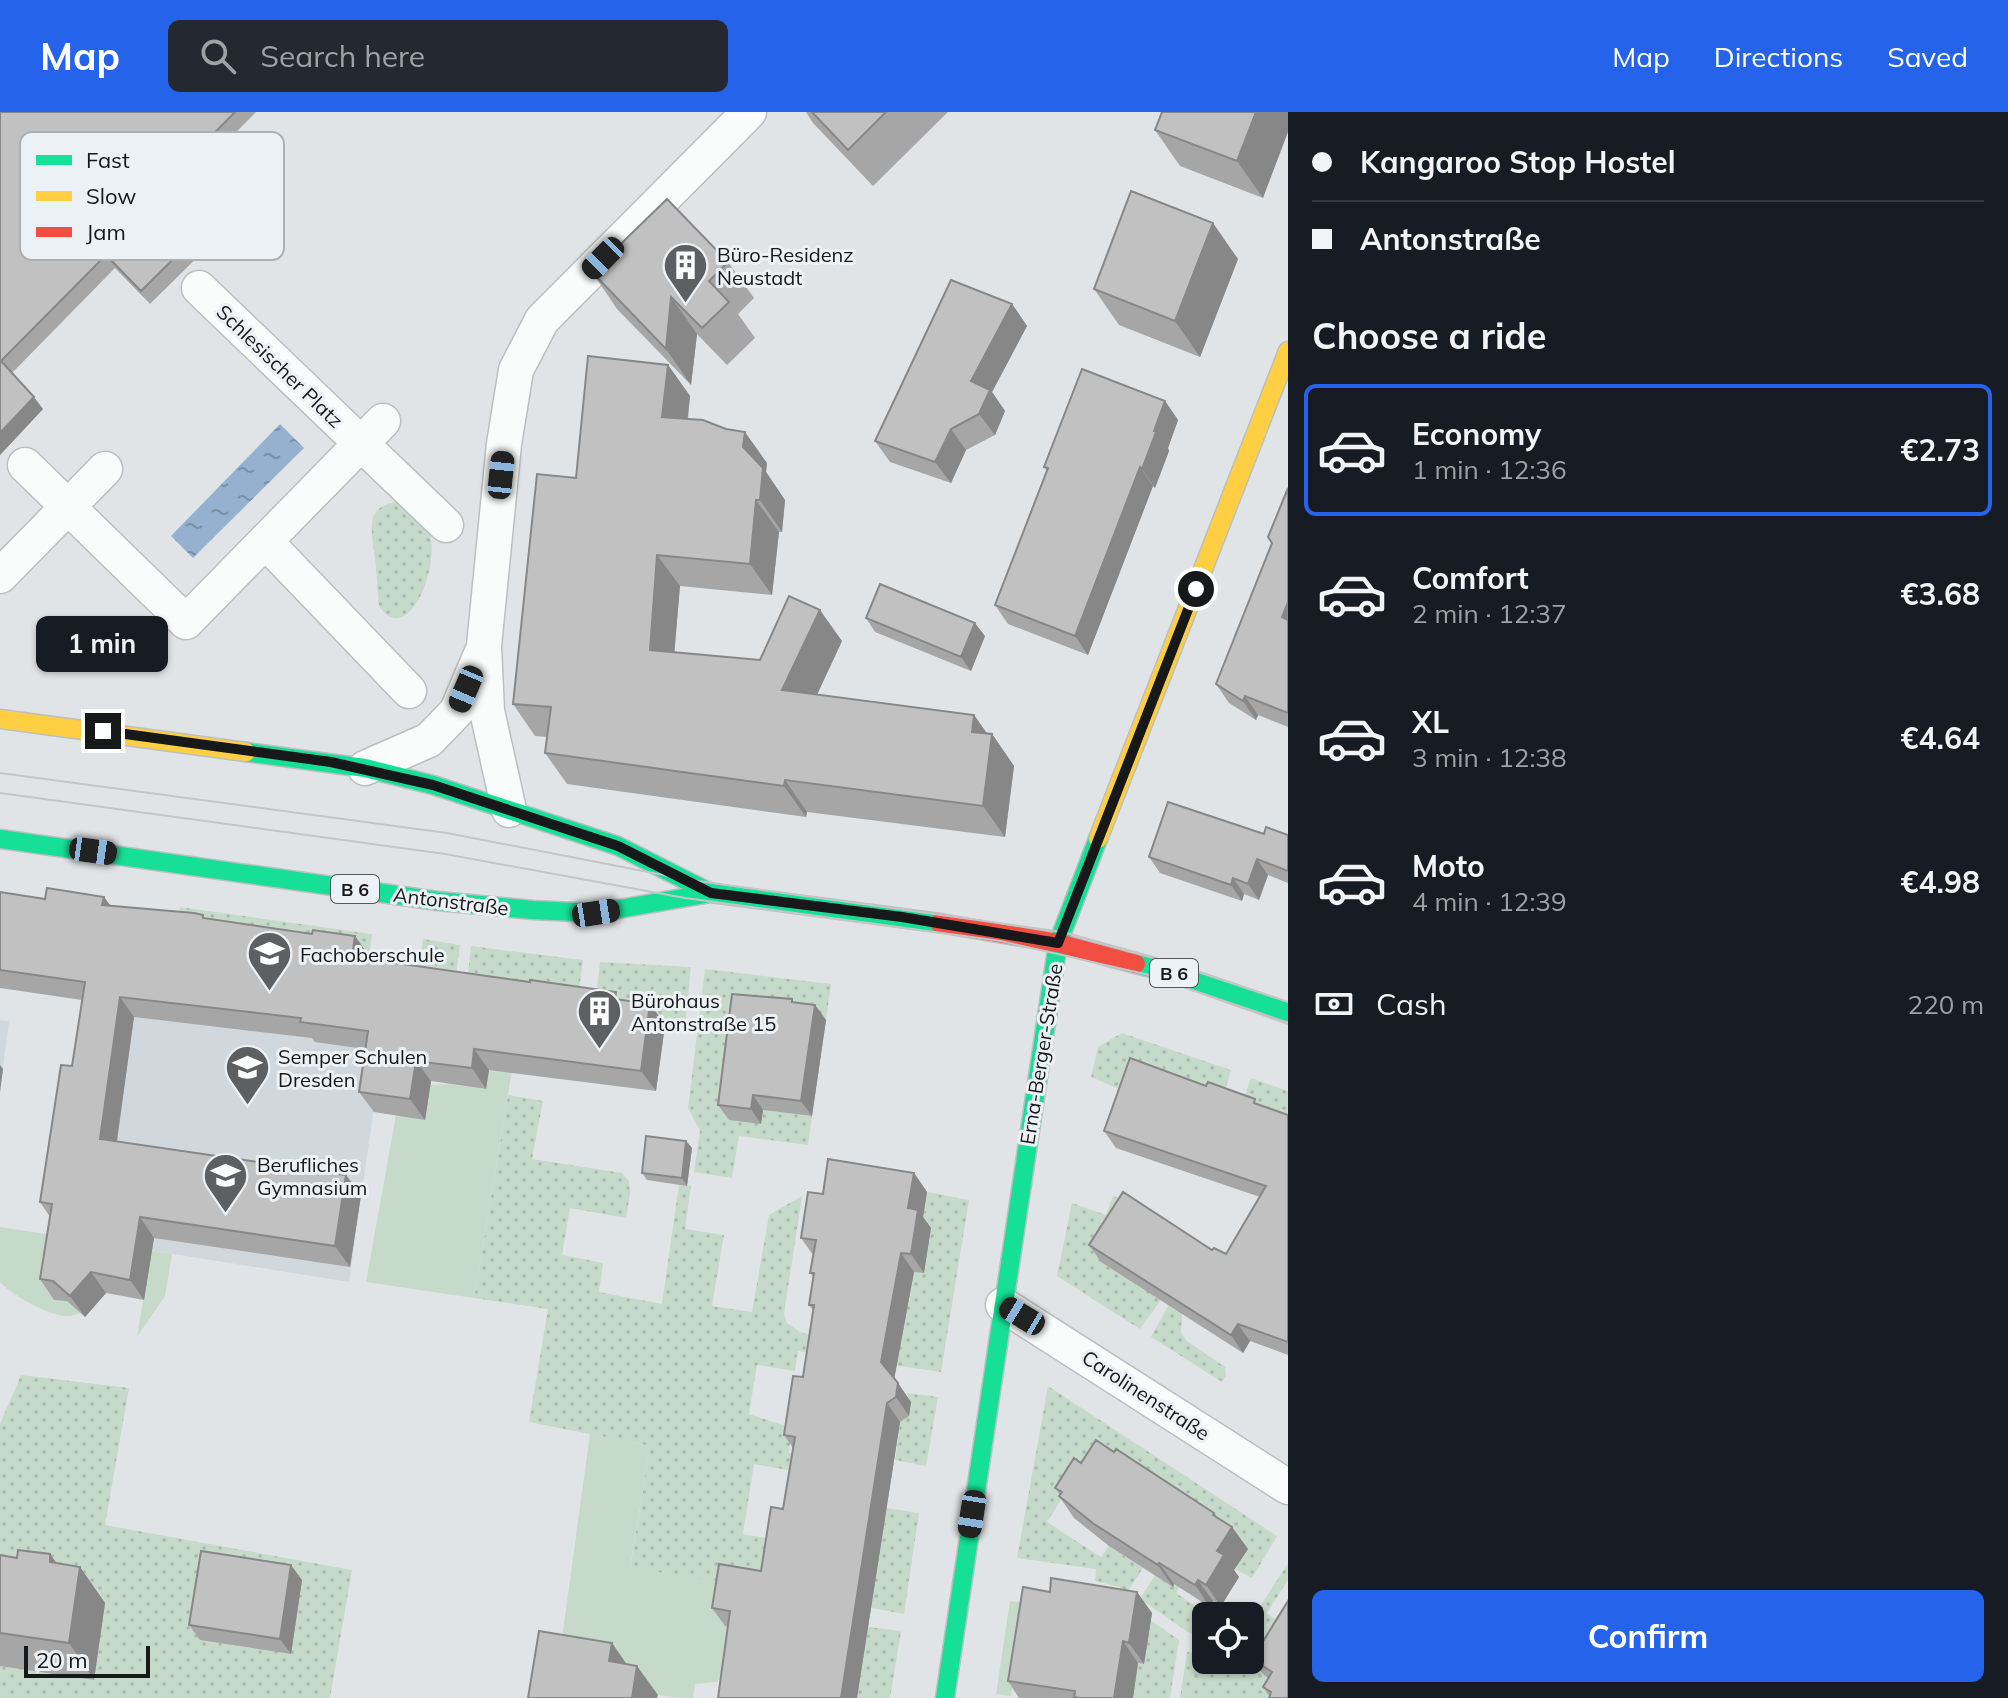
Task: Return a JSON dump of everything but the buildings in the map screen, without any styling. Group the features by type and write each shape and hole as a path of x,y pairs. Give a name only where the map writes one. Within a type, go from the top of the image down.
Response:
{"main road":[{"name":"Erna-Berger-Straße","path":"945,1698 1058,943 1288,351"},
{"name":"Antonstraße","path":"0,719 365,768 433,785 618,846 711,893"},
{"name":"Antonstraße","path":"0,839 438,901 533,910 596,913 711,893 902,917 1058,943 1167,971 1288,1012"}],"street":[{"path":"509,810 487,711 484,646 504,444 516,370 542,320 749,112"},
{"name":"Schlesischer Platz","path":"199,288 372,433 446,525"},
{"name":"Schlesischer Platz","path":"25,465 186,622 372,433"},
{"path":"0,576 105,469"},
{"path":"265,541 409,691"},
{"path":"365,768 413,749 429,740 443,726 457,711 484,646"},
{"name":"Carolinenstraße","path":"1003,1305 1288,1487"}],"shaded area":[{"name":"Semper Schulen Dresden","path":"146,932 369,956 399,964 379,1073 349,1282 98,1242 123,1098"},
{"path":"0,1020 9,1021 0,1092"}],"green space":[{"path":"402,501 426,522 431,538 431,557 428,577 412,609 401,617 390,617 379,606 372,521 380,508"},
{"path":"180,907 372,934 369,956 176,930"},
{"path":"423,939 460,945 455,983 419,967"},
{"path":"471,946 583,960 577,1005 518,1019 511,1076 489,1070 499,996 467,984"},
{"path":"600,962 691,967 685,1028 595,1008"},
{"path":"705,969 831,984 826,1020 764,1009 761,1124 763,1110 812,1116 808,1145 739,1136 732,1178 694,1172 700,1131 688,1108"},
{"path":"1122,1033 1231,1070 1222,1100 1135,1096 1091,1077 1098,1047"},
{"path":"489,1070 511,1076 474,1298 366,1282 396,1115 425,1119 427,1085 450,1084 485,1089"},
{"path":"1251,1078 1288,1091 1288,1128 1241,1107"},
{"path":"508,1095 543,1101 532,1159 622,1173 629,1181 626,1218 570,1208 562,1255 603,1263 599,1292 662,1304 679,1184 691,1186 685,1229 724,1235 712,1306 752,1312 769,1215 802,1196 784,1314 787,1323 802,1333 882,1345 909,1304 914,1272 924,1273 931,1229 921,1227 927,1192 969,1200 941,1372 798,1351 795,1371 757,1365 749,1414 792,1428 789,1453 806,1455 828,1477 754,1464 743,1534 793,1543 886,1508 919,1513 904,1614 776,1590 630,1569 650,1446 529,1422 548,1309 474,1298"},
{"path":"1113,1196 1134,1202 1161,1300 1140,1329 1057,1276 1072,1203 1106,1215"},
{"path":"0,1227 172,1254 165,1296 137,1337 150,1260 71,1302 84,1312 64,1316 44,1310 0,1282"},
{"path":"1185,1275 1181,1332 1187,1341 1225,1367 1226,1376 1222,1382 1151,1337"},
{"path":"21,1375 129,1388 105,1525 352,1570 330,1698 0,1698 0,1424"},
{"path":"1048,1386 1277,1536 1252,1578 1235,1569 1247,1549 1078,1473 1047,1522 1101,1557 1109,1546 1143,1568 1127,1592 1095,1581 1096,1569 1017,1558"},
{"path":"906,1393 938,1397 926,1466 895,1460 900,1422 909,1415 911,1402"},
{"path":"590,1434 650,1446 630,1568 732,1583 725,1626 739,1629 732,1669 716,1682 695,1684 693,1698 640,1691 559,1660"},
{"path":"1288,1563 1288,1580 1267,1613 1280,1623 1282,1687 1276,1698 1180,1698 1187,1652 1192,1653 1192,1674 1264,1674 1263,1602"},
{"path":"1155,1575 1179,1587 1176,1593 1192,1604 1192,1632 1191,1634 1140,1599"},
{"path":"1115,1596 1179,1640 1170,1698 1133,1698 1138,1663 1143,1664"},
{"path":"1010,1601 1024,1603 1011,1696 996,1694"},
{"path":"868,1627 901,1631 890,1698 857,1698"}],"water":[{"path":"280,424 304,448 193,558 171,536"}],"tram line":[{"path":"0,773 447,833 684,879 1063,932 1153,957 1288,1002"},
{"path":"0,793 445,854 685,898 1001,941 1149,975 1288,1024"}],"traffic: fast":[{"path":"246,752 365,768 433,785 618,846 711,893 939,923"},
{"path":"0,839 438,901 533,910 596,913 711,893"},
{"path":"945,1698 1058,943 1098,839"},
{"path":"1136,964 1182,976 1288,1012"}],"traffic: slow":[{"path":"1098,839 1288,351"},
{"path":"0,719 246,752"}],"traffic: jam":[{"path":"939,923 1058,943 1136,964"}],"place":[{"name":"Büro-Residenz Neustadt","path":"686,304"},
{"name":"Fachoberschule","path":"269,993"},
{"name":"Bürohaus Antonstraße 15","path":"600,1050"},
{"name":"Semper Schulen Dresden","path":"247,1107"},
{"name":"Berufliches Gymnasium","path":"226,1214"}],"route":[{"path":"103,731 331,762 433,785 618,846 711,893 902,917 1058,943 1196,589"}]}
